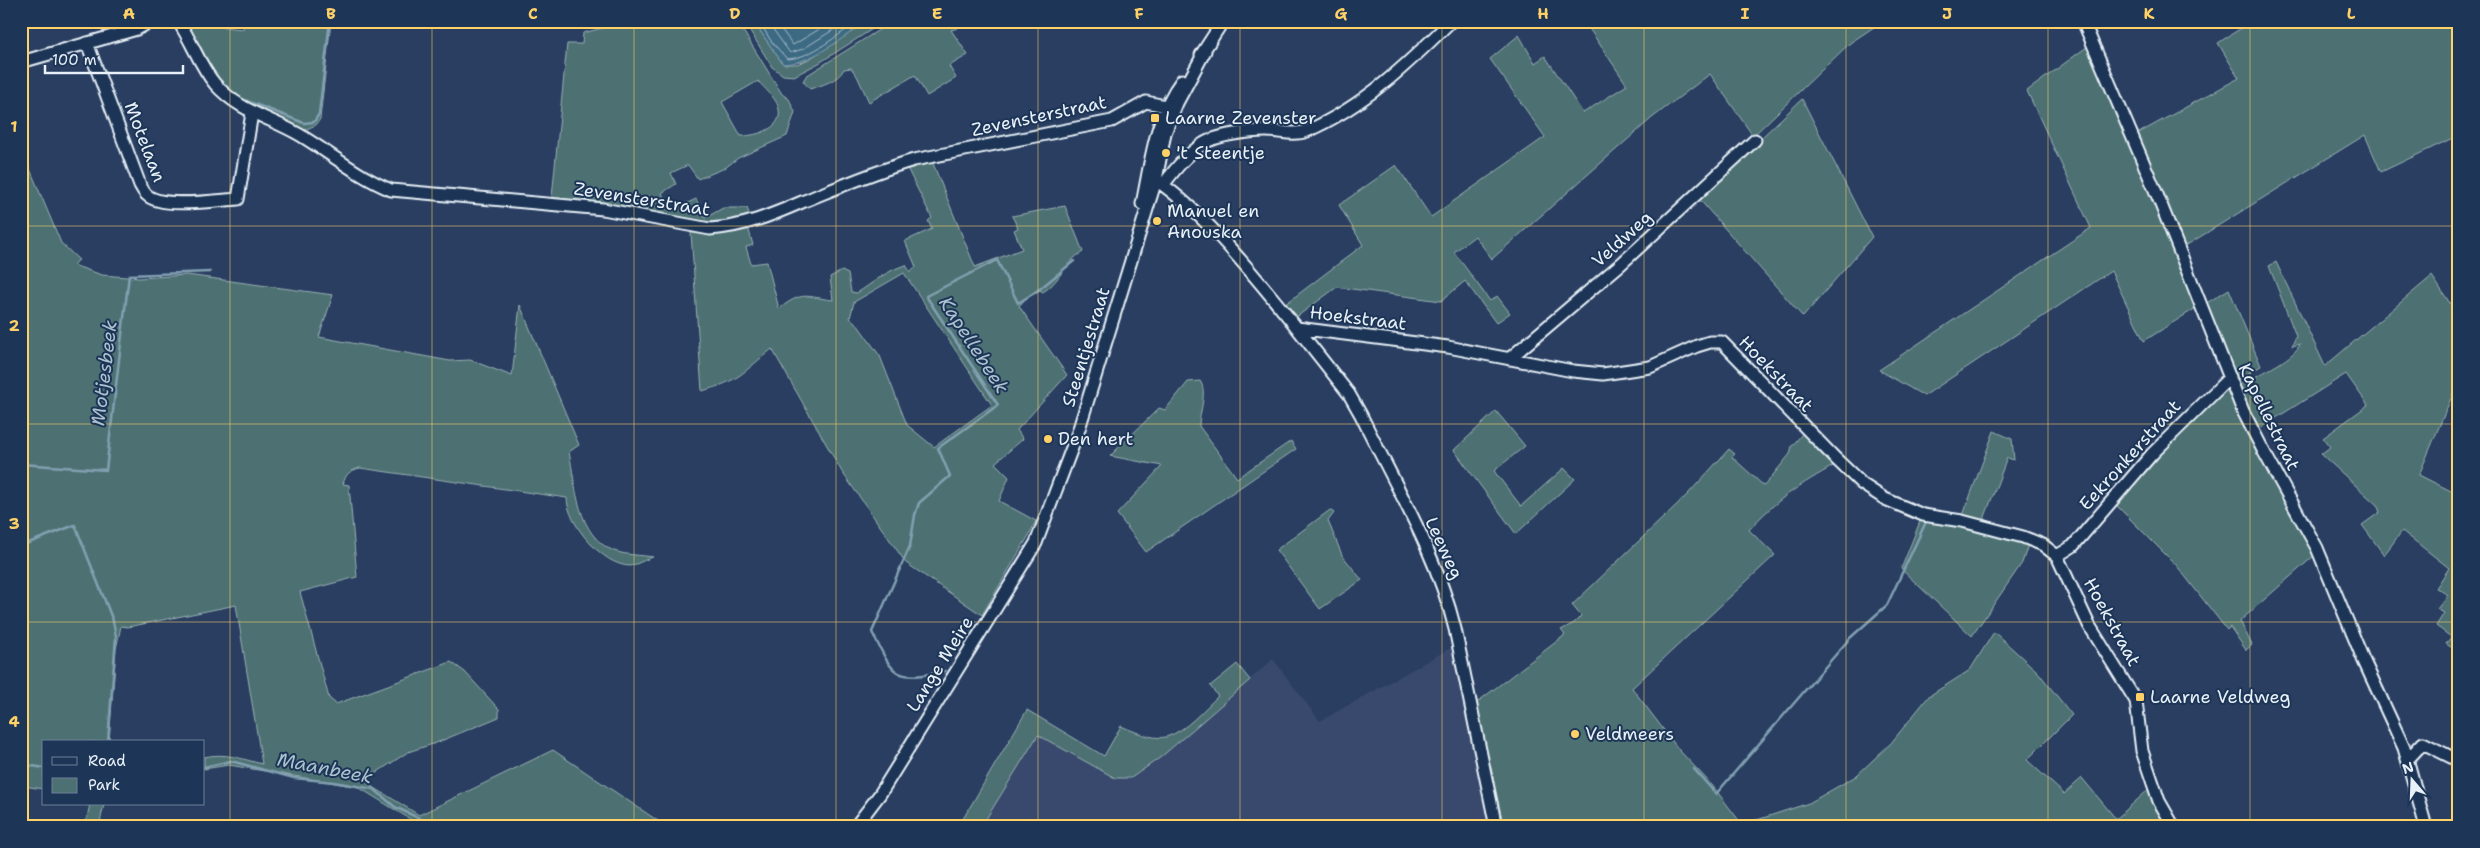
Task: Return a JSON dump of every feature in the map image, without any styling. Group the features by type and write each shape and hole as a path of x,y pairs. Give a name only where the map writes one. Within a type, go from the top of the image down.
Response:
{"street":[{"path":"21,62 137,29 152,21"},
{"name":"Zevensterstraat","path":"178,21 204,69 215,84 231,99 252,113 297,133 372,182 391,190 603,209 710,229 724,228 759,220 888,167 914,160 1112,121 1146,102 1170,107"},
{"name":"Steentjestraat","path":"1047,516 1078,432 1156,180 1170,107 1223,21"},
{"path":"1156,180 1177,166 1204,142 1246,132 1305,132 1332,118 1389,79 1414,59 1451,21"},
{"name":"Kapellestraat","path":"2083,21 2158,197 2230,377 2264,452 2317,548 2363,659 2408,760 2426,827"},
{"name":"Motelaan","path":"87,43 117,119 135,173 147,196 169,202 238,199 252,113"},
{"name":"Veldweg","path":"1508,359 1621,264 1755,140"},
{"name":"Hoekstraat","path":"1156,180 1224,242 1296,328 1448,347 1508,359 1603,374 1650,367 1697,346 1710,342 1722,342 1836,459 1862,484 1884,499 1923,515 1962,521 2023,537 2043,545 2057,556 2089,625 2136,701 2142,751 2159,801 2174,827"},
{"name":"Leeweg","path":"1296,328 1349,394 1436,568 1448,598 1496,827"},
{"name":"Eekronkerstraat","path":"2057,556 2073,546 2152,454 2230,377"},
{"name":"Lange Meire","path":"856,827 880,794 1036,543 1047,516"},
{"path":"2408,760 2423,742 2459,761"}],"shaded area":[{"path":"1454,646 1490,827 981,827 1038,735 1115,778 1131,778 1161,757 1273,659 1320,721"}],"green space":[{"path":"182,21 216,21 215,26 243,29 244,21 331,21 320,119 316,125 304,130 251,107 212,76"},
{"path":"630,21 737,21 782,94 789,99 795,112 787,136 738,158 725,168 698,179 688,165 671,173 676,184 662,193 671,211 696,199 705,218 723,208 747,208 749,213 747,219 704,222 552,197 567,44 582,44 583,33","holes":["758,81 777,103 778,120 769,129 741,136 722,102"]},
{"path":"744,21 753,21 783,64 797,64 809,59 868,21 885,21 819,63 794,76 783,75 772,67"},
{"path":"893,21 964,21 958,28 951,30 968,55 949,66 956,78 927,96 915,75 869,102 857,76 851,68 844,69 838,77 829,82 810,89 803,81 806,76"},
{"path":"1584,21 1883,21 1850,43 1753,136 1710,74 1652,118 1492,259 1475,236 1454,252 1490,301 1497,296 1510,313 1496,323 1465,281 1441,301 1337,287 1295,318 1284,305 1363,245 1339,205 1396,165 1431,217 1545,137 1490,59 1519,35 1535,63 1545,56 1583,113 1627,85"},
{"path":"2252,21 2327,21 2328,23 2332,21 2459,21 2459,135 2381,172 2365,135 2182,248 2137,134 2239,78 2218,43"},
{"path":"2088,46 2145,177 2196,308 2144,341 2111,271 1924,396 1879,370 2091,228 2027,91"},
{"path":"1802,99 1872,237 1803,317 1698,198"},
{"path":"932,161 975,267 1022,249 1014,230 1018,228 1012,216 1065,206 1083,252 1072,261 1049,288 1043,292 1038,289 1019,306 1067,375 1017,430 1023,439 995,463 1009,477 999,501 1036,521 982,615 906,563 842,472 772,349 733,379 702,391 691,233 729,232 748,227 753,245 746,247 751,264 767,262 779,309 794,299 805,296 833,300 830,277 842,271 848,274 851,292 857,293 893,270 906,265 910,272 916,267 905,241 932,229 928,221 932,218 906,166","holes":["904,273 992,405 934,447 907,425 880,356 857,324 850,318 854,302"]},
{"path":"27,162 61,243 79,260 73,265 102,275 139,278 187,275 333,295 319,337 450,361 470,360 512,376 520,305 579,445 569,452 580,509 585,522 592,534 602,544 614,551 653,557 630,566 609,559 598,551 580,531 573,519 567,498 360,468 353,470 348,473 343,484 349,485 357,577 300,592 329,698 336,704 451,662 465,672 499,709 499,717 436,743 408,752 373,775 360,779 419,815 553,750 667,827 423,827 358,787 229,765 205,769 205,757 219,755 262,764 236,605 128,627 121,626 116,649 109,740 42,740 42,789 22,786 21,789 21,164"},
{"path":"2276,262 2325,366 2432,276 2459,317 2459,379 2419,475 2459,495 2459,652 2446,644 2451,637 2436,626 2444,613 2437,609 2448,595 2436,588 2449,568 2402,531 2384,555 2362,525 2380,512 2377,505 2321,454 2330,447 2323,438 2368,405 2346,374 2257,430 2239,385 2290,356 2297,350 2300,344 2292,346 2296,336 2269,266"},
{"path":"2229,289 2261,366 2236,380 2205,304"},
{"path":"1200,381 1203,396 1199,426 1237,478 1291,441 1296,449 1146,552 1117,514 1162,466 1110,456 1159,408 1165,410 1188,382"},
{"path":"2226,388 2252,442 2315,555 2240,621 2252,645 2246,650 2230,627 2227,630 2177,566 2116,505 2180,434"},
{"path":"1496,411 1525,446 1494,471 1521,506 1564,468 1575,479 1516,534 1454,450"},
{"path":"1994,431 2012,439 2014,460 2007,458 1983,522 1962,518"},
{"path":"1802,434 1835,465 1789,493 1749,530 1775,555 1632,688 1679,750 1712,785 1741,823 1760,819 1809,803 1856,776 1891,743 1929,696 1970,670 1994,632 2038,672 2072,715 2027,760 2064,794 2082,778 2116,819 2148,790 2168,827 1504,827 1476,703 1565,635 1561,630 1574,623 1581,616 1572,605 1688,494 1729,449 1735,454 1732,457 1764,486 1790,454 1792,446"},
{"path":"1330,510 1334,513 1328,521 1342,555 1362,580 1320,609 1276,550"},
{"path":"1921,519 1967,528 2028,545 2022,563 1972,636 1901,569"},
{"path":"1237,664 1250,680 1161,757 1131,778 1115,778 1038,735 981,827 965,827 960,824 1027,710 1104,756 1121,726 1161,738 1180,730 1194,720 1218,696 1210,686"},
{"path":"90,806 104,806 99,827 85,827"}],"water":[{"path":"753,21 868,21 817,54 794,63 783,64"}],"waterway":[{"name":"Motjesbeek","path":"242,99 304,123 314,122 319,114 330,21"},
{"name":"Kapellebeek","path":"945,671 915,676 897,672 885,658 872,632 910,546 919,503 950,476 938,448 998,405 926,296 997,260 1018,303 1036,292 1074,261"},
{"name":"Motjesbeek","path":"21,464 106,470 129,275 210,272"},
{"path":"1694,769 1716,794 1850,638 1887,605 1925,524"},
{"name":"Motjesbeek","path":"21,527 26,544 75,525 113,621 116,637 108,740"},
{"name":"Maanbeek","path":"205,767 231,761 294,778 374,789 395,807 425,821 432,827"},
{"name":"Maanbeek","path":"21,764 42,768"}],"place":[{"name":"Laarne Zevenster","path":"1155,118"},
{"name":"'t Steentje","path":"1166,153"},
{"name":"Manuel en Anouska","path":"1157,221"},
{"name":"Den hert","path":"1048,439"},
{"name":"Laarne Veldweg","path":"2140,697"},
{"name":"Veldmeers","path":"1575,734"}]}
